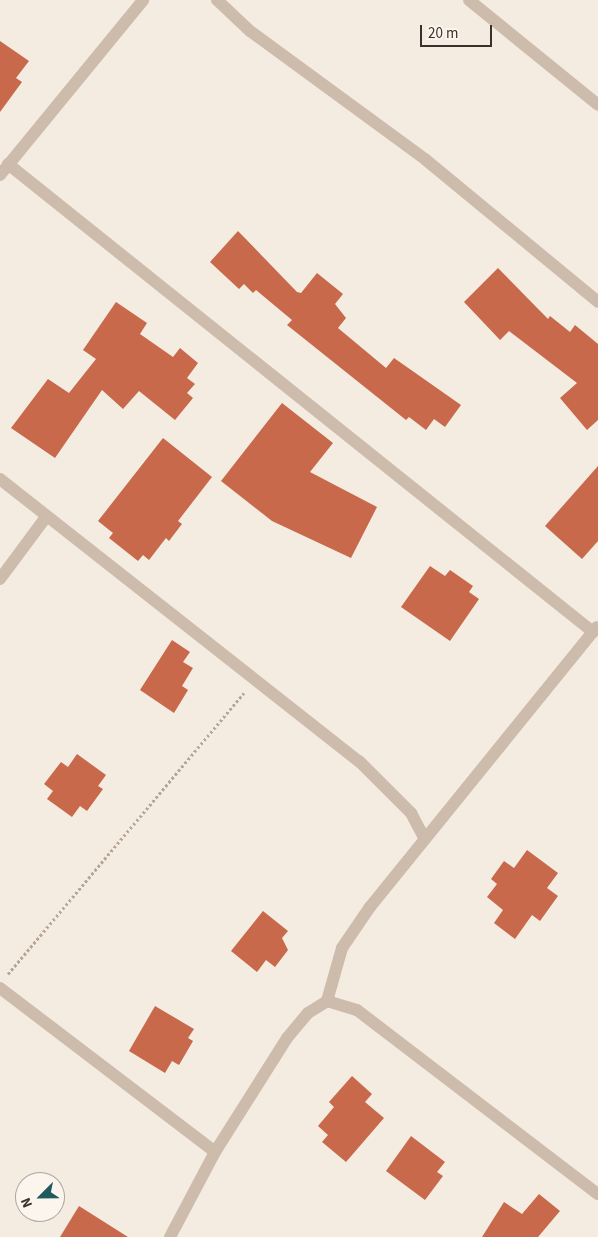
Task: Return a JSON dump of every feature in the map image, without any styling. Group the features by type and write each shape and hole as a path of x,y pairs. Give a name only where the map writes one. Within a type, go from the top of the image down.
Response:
{"street":[{"path":"0,175 143,0"},
{"path":"217,0 250,31 426,160 598,302"},
{"path":"469,0 598,105"},
{"path":"8,164 596,629 424,837 342,948 327,1001 308,1013 287,1038 215,1152 170,1237"},
{"path":"0,479 46,517 186,622 255,680 359,761 411,813 424,837"},
{"path":"0,579 46,517"},
{"path":"0,988 215,1152"},
{"path":"327,1001 358,1010 598,1194"}],"path":[{"path":"6,976 255,680"}],"building":[{"path":"0,41 29,61 16,78 22,82 0,112"},
{"path":"238,231 297,292 301,293 317,273 343,294 335,304 346,318 338,328 386,368 394,358 461,405 445,427 434,419 426,430 409,417 406,420 287,325 292,320 256,290 253,293 244,284 239,289 210,262"},
{"path":"498,268 548,319 550,316 570,332 575,325 598,344 598,420 587,430 560,398 577,383 509,331 500,340 464,302"},
{"path":"116,302 147,323 140,334 173,357 180,348 198,363 187,378 195,384 187,393 193,398 175,420 139,391 123,409 102,390 55,458 11,428 48,379 69,393 96,359 83,350"},
{"path":"282,403 333,443 310,472 377,507 351,558 272,521 221,481"},
{"path":"163,438 212,477 178,521 182,524 169,541 166,538 149,560 143,555 138,561 109,538 113,533 98,521"},
{"path":"598,466 598,541 582,559 545,526"},
{"path":"430,566 445,576 450,570 473,586 469,592 479,599 450,641 401,607"},
{"path":"172,640 190,652 183,662 193,668 182,686 188,690 174,713 140,690"},
{"path":"77,754 106,775 98,786 103,789 87,811 80,806 72,817 47,799 53,791 44,784 61,762 68,767"},
{"path":"527,850 558,873 547,888 558,896 540,921 532,915 515,939 494,923 503,910 487,897 497,884 491,879 504,861 514,868"},
{"path":"263,911 288,931 282,938 288,950 275,967 266,960 257,972 231,951"},
{"path":"155,1006 194,1029 188,1038 193,1041 179,1065 172,1061 165,1073 129,1051"},
{"path":"352,1076 372,1094 365,1102 384,1118 346,1162 322,1142 328,1135 318,1126 334,1107 329,1102"},
{"path":"411,1136 445,1162 437,1172 443,1176 425,1200 386,1171"},
{"path":"539,1194 560,1211 538,1237 482,1237 504,1202 522,1214"},
{"path":"79,1206 128,1237 60,1237"}]}
